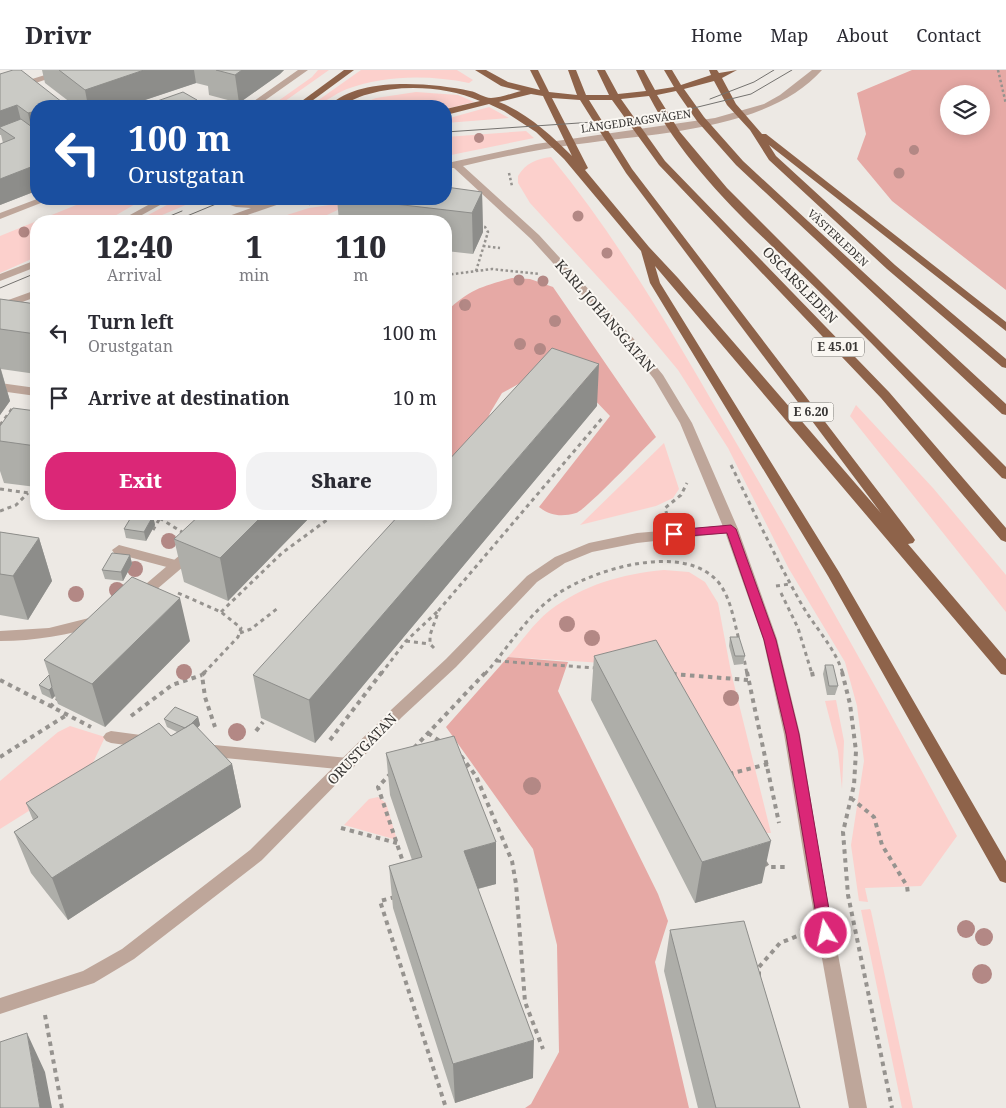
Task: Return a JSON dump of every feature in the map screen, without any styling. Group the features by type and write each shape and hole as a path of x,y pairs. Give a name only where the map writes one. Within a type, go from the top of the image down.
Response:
{"highway":[{"path":"307,100 350,70"},
{"path":"479,70 495,79 580,97 632,97 680,90 710,81 733,70"},
{"path":"534,70 536,88 587,176 645,252 674,280 993,653"},
{"name":"E 6.20","path":"562,70 578,87"},
{"name":"E 6.20","path":"572,70 578,87 600,129 629,171 1006,670"},
{"name":"OSCARSLEDEN","path":"601,70 608,87 631,124 662,163 885,396 1006,537"},
{"name":"OSCARSLEDEN","path":"640,70 668,120 695,157 755,221 889,354 1006,475"},
{"path":"714,70 732,105 754,129 1006,328"},
{"name":"VÄSTERLEDEN","path":"671,73 697,113 728,150 1006,411"},
{"path":"347,100 363,93 414,85 441,87 476,94 509,108 544,134 587,176"},
{"path":"452,110 536,88"},
{"path":"754,129 772,158 891,267 1006,365"},
{"path":"645,252 655,283 834,575 1006,876"}],"street":[{"path":"0,92 70,70"},
{"path":"260,100 304,70"},
{"name":"LÅNGEDRAGSVÄGEN","path":"452,166 536,147 716,121 767,106 783,97 818,70"},
{"name":"KARL JOHANSGATAN","path":"452,167 535,236 629,340 659,378 686,422 731,529 770,640 792,734 815,875 858,1108"},
{"path":"0,216 30,205"},
{"path":"135,215 155,205"},
{"path":"239,215 270,205"},
{"path":"0,278 30,266"},
{"path":"0,307 30,295"},
{"path":"0,387 30,391"},
{"name":"ORUSTGATAN","path":"0,1006 88,977 128,954 256,854 397,713 451,663 532,578 560,560 590,548 674,534 731,529"},
{"path":"126,605 178,565 206,540"},
{"path":"119,550 178,565"},
{"path":"0,636 46,634 71,630 109,615"},
{"path":"111,737 167,745"},
{"path":"186,748 348,764"}],"path":[{"path":"998,70 1006,104"},
{"path":"340,215 347,212"},
{"path":"472,225 485,227 488,232 476,271"},
{"path":"483,246 500,248"},
{"path":"452,274 492,269 546,274"},
{"path":"313,760 406,641 439,610 604,416"},
{"path":"684,563 665,508 681,495 689,479"},
{"path":"0,489 28,493"},
{"path":"0,511 16,505 28,493"},
{"path":"153,530 159,520"},
{"path":"221,612 282,553 328,520"},
{"path":"409,753 496,660 541,606 575,584 605,572 636,563 660,561 692,564 716,579 726,594 748,672 748,680 768,764 780,830"},
{"path":"778,586 798,628 812,677"},
{"path":"176,593 221,612 241,628 240,633"},
{"path":"0,680 111,737 127,720 166,686 177,680 202,675 240,633 251,629 278,608"},
{"path":"430,644 430,635 439,610"},
{"path":"406,641 430,644 451,663"},
{"path":"496,660 603,669"},
{"path":"671,674 748,680"},
{"path":"202,675 205,697 222,753"},
{"path":"50,707 64,693"},
{"path":"0,757 65,715"},
{"path":"428,733 449,748"},
{"path":"455,752 462,757 476,776 512,861 516,884 526,1002 543,1049"},
{"path":"725,775 768,764"},
{"path":"397,767 378,787 406,868"},
{"path":"851,798 874,817 882,845 907,886 908,894"},
{"path":"342,828 397,844"},
{"path":"763,858 768,867 787,867"},
{"path":"786,858 789,877"},
{"path":"397,897 380,901 446,1108"},
{"path":"798,926 802,945"},
{"path":"759,985 759,967 780,943 800,935"},
{"path":"42,993 62,1108"}],"shaded area":[{"path":"318,70 329,70 286,100 279,100 312,77"},
{"path":"361,70 457,70 473,80 469,83 423,78 392,79 362,84 347,89 326,100 318,100"},
{"path":"912,70 1006,70 1006,290 892,201 857,159 866,134 857,93"},
{"path":"416,92 458,95 474,102 452,108 452,100 371,100"},
{"path":"489,107 509,118 452,123 452,117"},
{"path":"526,131 534,138 452,155 452,137"},
{"path":"551,157 604,227 652,300 769,499 957,836 921,886 865,888 868,902 859,901 851,845 864,761 857,706 845,662 789,569 728,448 678,370 629,311 530,203 518,183 518,176 528,165 536,160"},
{"path":"76,205 134,205 116,215 52,215"},
{"path":"167,205 186,205 162,215 148,215"},
{"path":"348,205 327,215 287,215 309,208"},
{"path":"30,224 30,260 0,273 0,236"},
{"path":"512,278 530,279 553,287 656,437 602,491 576,513 556,515 539,507 610,416 590,395 524,381 502,393 490,413 482,434 452,462 452,307 476,290"},
{"path":"856,405 933,488 1006,575 1006,612 850,416"},
{"path":"664,443 679,489 673,498 656,506 580,525"},
{"path":"664,570 689,572 705,582 718,603 731,672 771,833 763,833 667,667 508,657 543,616 575,594 603,582 633,574"},
{"path":"508,657 568,662 558,691 658,894 668,921 655,962 689,1108 525,1108 531,1104 559,1052 557,945 533,849 446,727"},
{"path":"836,700 844,741 842,789 838,751 825,701"},
{"path":"70,726 105,737 78,795 51,797 0,829 0,781 58,732"},
{"path":"378,797 386,803 397,840 344,825 369,799"},
{"path":"870,909 913,1108 902,1108 861,910"}],"building":[{"path":"21,70 59,100 30,100 30,112 28,113 17,105 0,111 0,74"},
{"path":"59,70 144,70 85,90"},
{"path":"216,70 242,70 235,75"},
{"path":"183,92 197,100 160,100"},
{"path":"21,119 30,126 30,167 0,179 0,144 15,138 0,127"},
{"path":"452,188 482,192 472,213 403,205 452,205"},
{"path":"0,299 30,303 30,333 0,329"},
{"path":"552,348 599,364 309,700 253,675 395,520 452,520 452,456"},
{"path":"13,408 30,410 30,445 0,441 0,426"},
{"path":"129,520 151,520 144,532 124,529"},
{"path":"195,520 258,520 220,558 174,539"},
{"path":"0,532 39,538 13,576 0,574"},
{"path":"112,553 130,555 121,572 102,570"},
{"path":"132,577 180,598 92,684 44,660"},
{"path":"730,637 739,637 745,656 735,656"},
{"path":"656,640 771,841 702,862 594,656"},
{"path":"825,665 833,665 838,686 829,686"},
{"path":"49,675 52,687 49,690 39,685"},
{"path":"175,707 198,717 185,728 164,719"},
{"path":"159,723 171,736 193,723 232,764 52,878 14,832 38,817 26,803"},
{"path":"454,736 496,842 464,851 534,1040 453,1064 389,866 422,857 386,753"},
{"path":"744,921 800,1108 716,1108 670,930"},
{"path":"27,1033 40,1108 0,1108 0,1042"}],"tram line":[{"path":"710,99 754,82 774,70"},
{"path":"452,132 653,118 751,94 792,70"},
{"path":"189,215 214,205"},
{"path":"172,215 182,211"},
{"path":"0,288 30,276"}],"route":[{"path":"674,534 731,529 754,589 770,640 792,734 826,933"}]}
